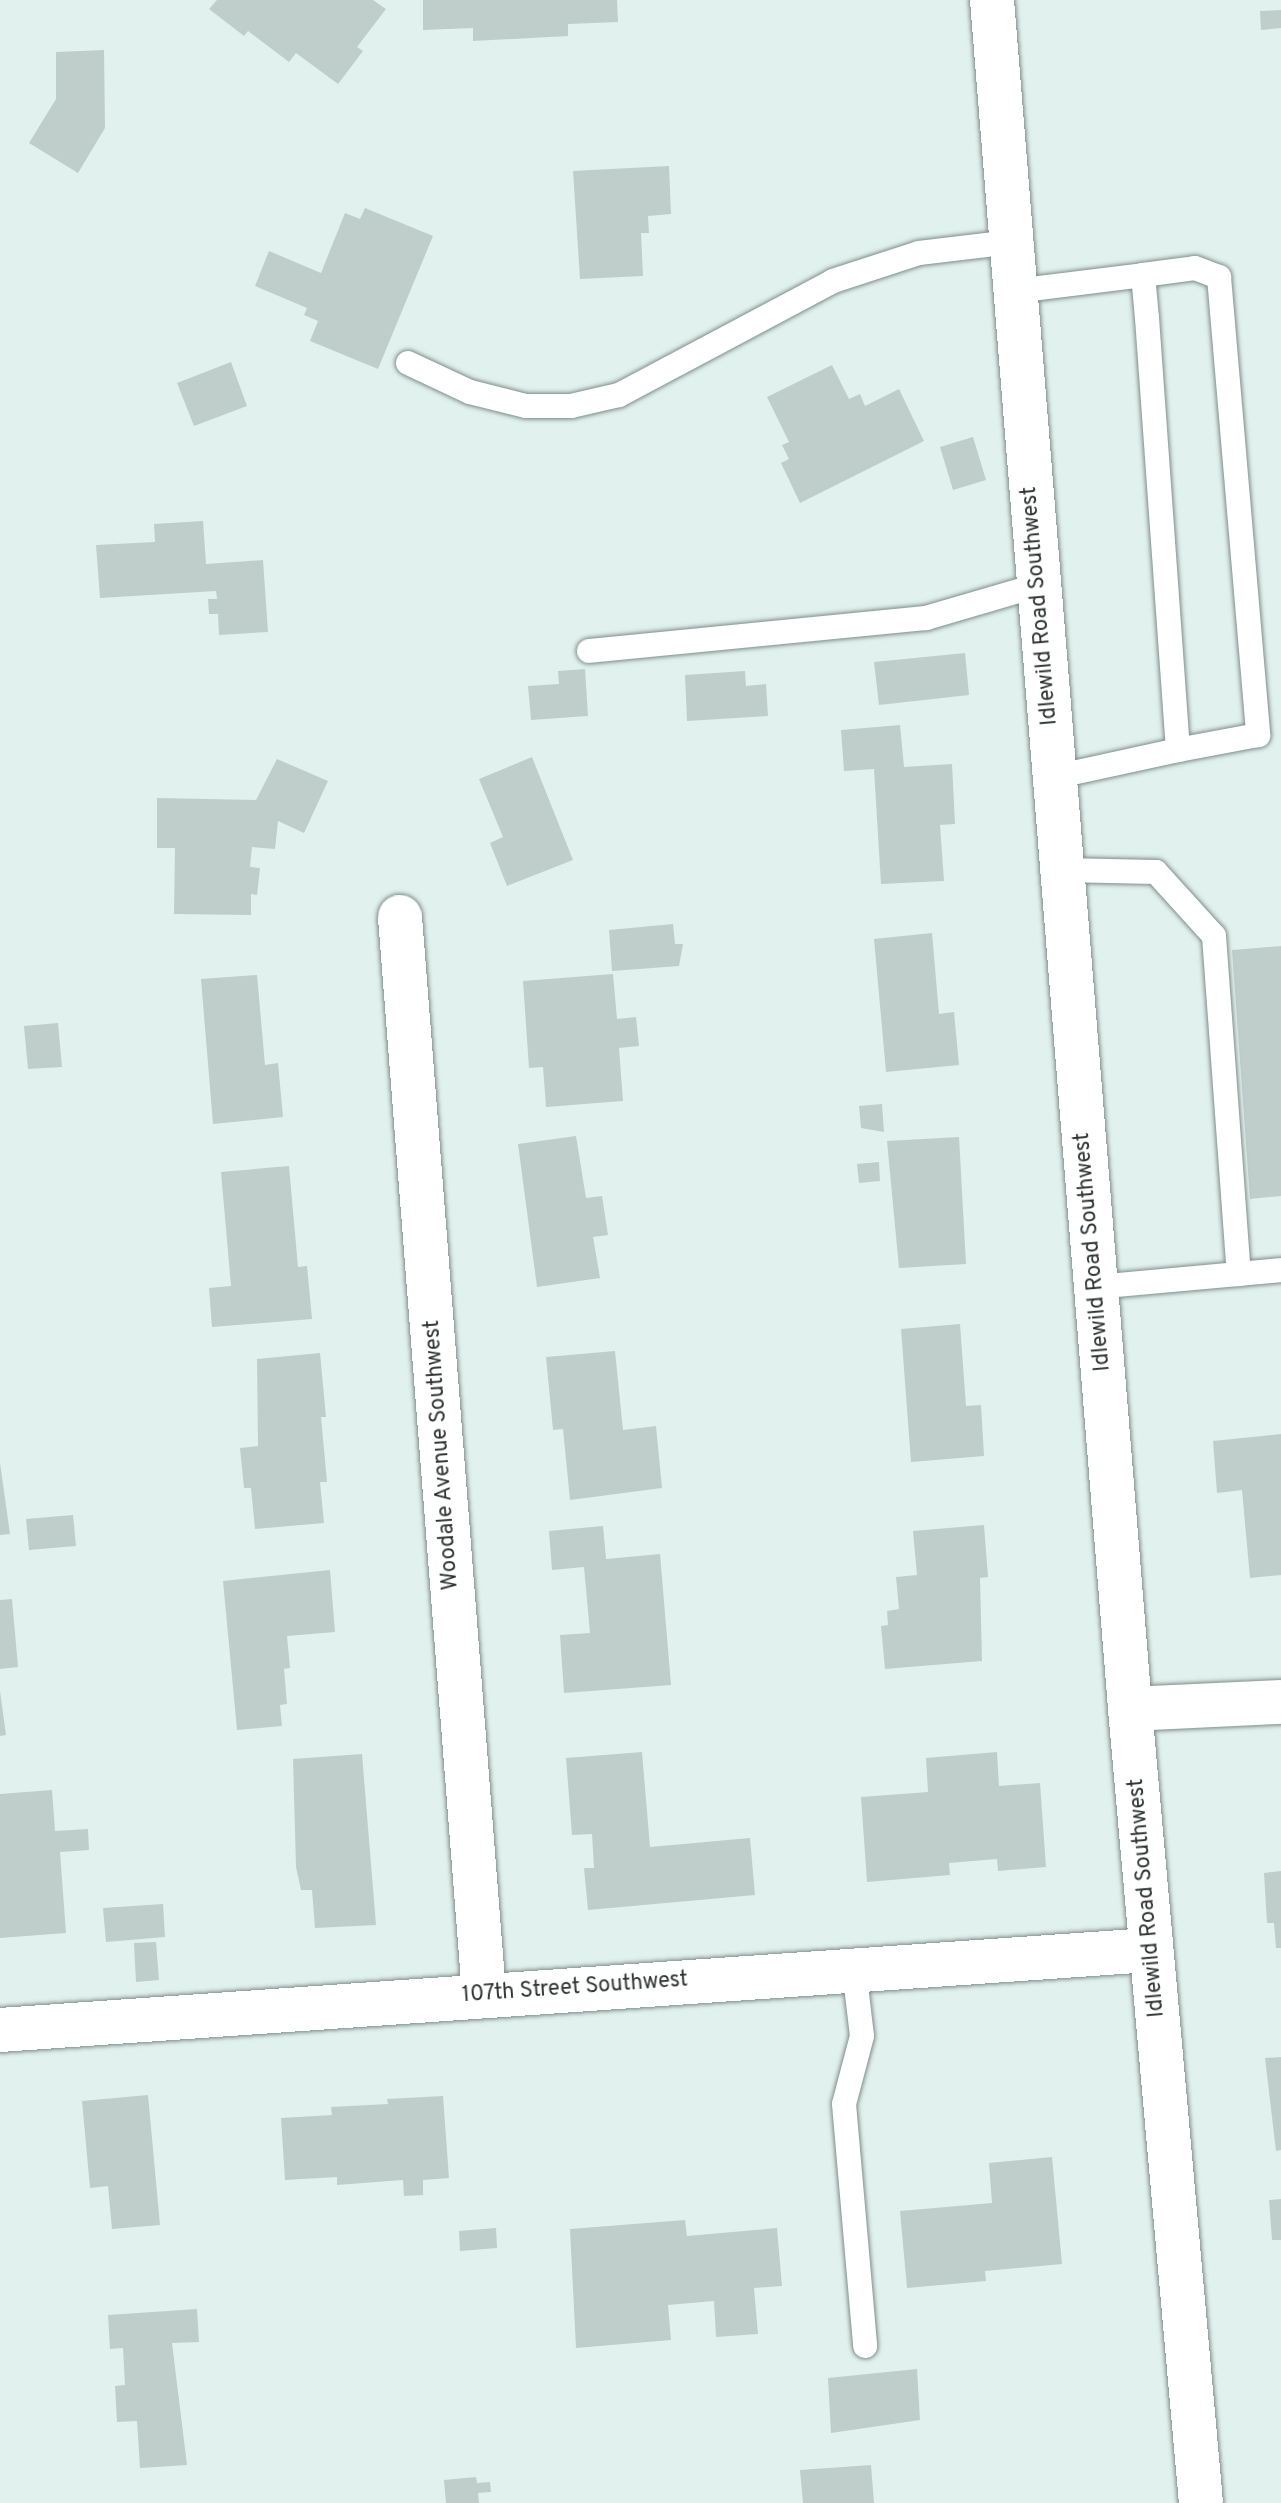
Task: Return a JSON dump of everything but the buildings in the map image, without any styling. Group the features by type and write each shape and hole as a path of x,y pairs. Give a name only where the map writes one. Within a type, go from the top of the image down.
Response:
{"street":[{"name":"Idlewild Road Southwest","path":"992,0 1130,1709 1201,2503"},
{"name":"Woodale Avenue Southwest","path":"400,917 484,1994"},
{"path":"1130,1709 1281,1702"},
{"name":"107th Street Southwest","path":"0,2030 1151,1950"}],"lane":[{"path":"408,363 470,392 526,406 571,406 619,395 833,281 919,253 1011,242"},
{"path":"1015,291 1195,268 1219,277 1258,735 1054,777"},
{"path":"1143,275 1178,750"},
{"path":"589,651 926,618 1039,585"},
{"path":"1062,870 1156,872 1214,936 1239,1274"},
{"path":"1095,1287 1281,1270"},
{"path":"854,1969 862,2036 844,2104 865,2346"}]}
